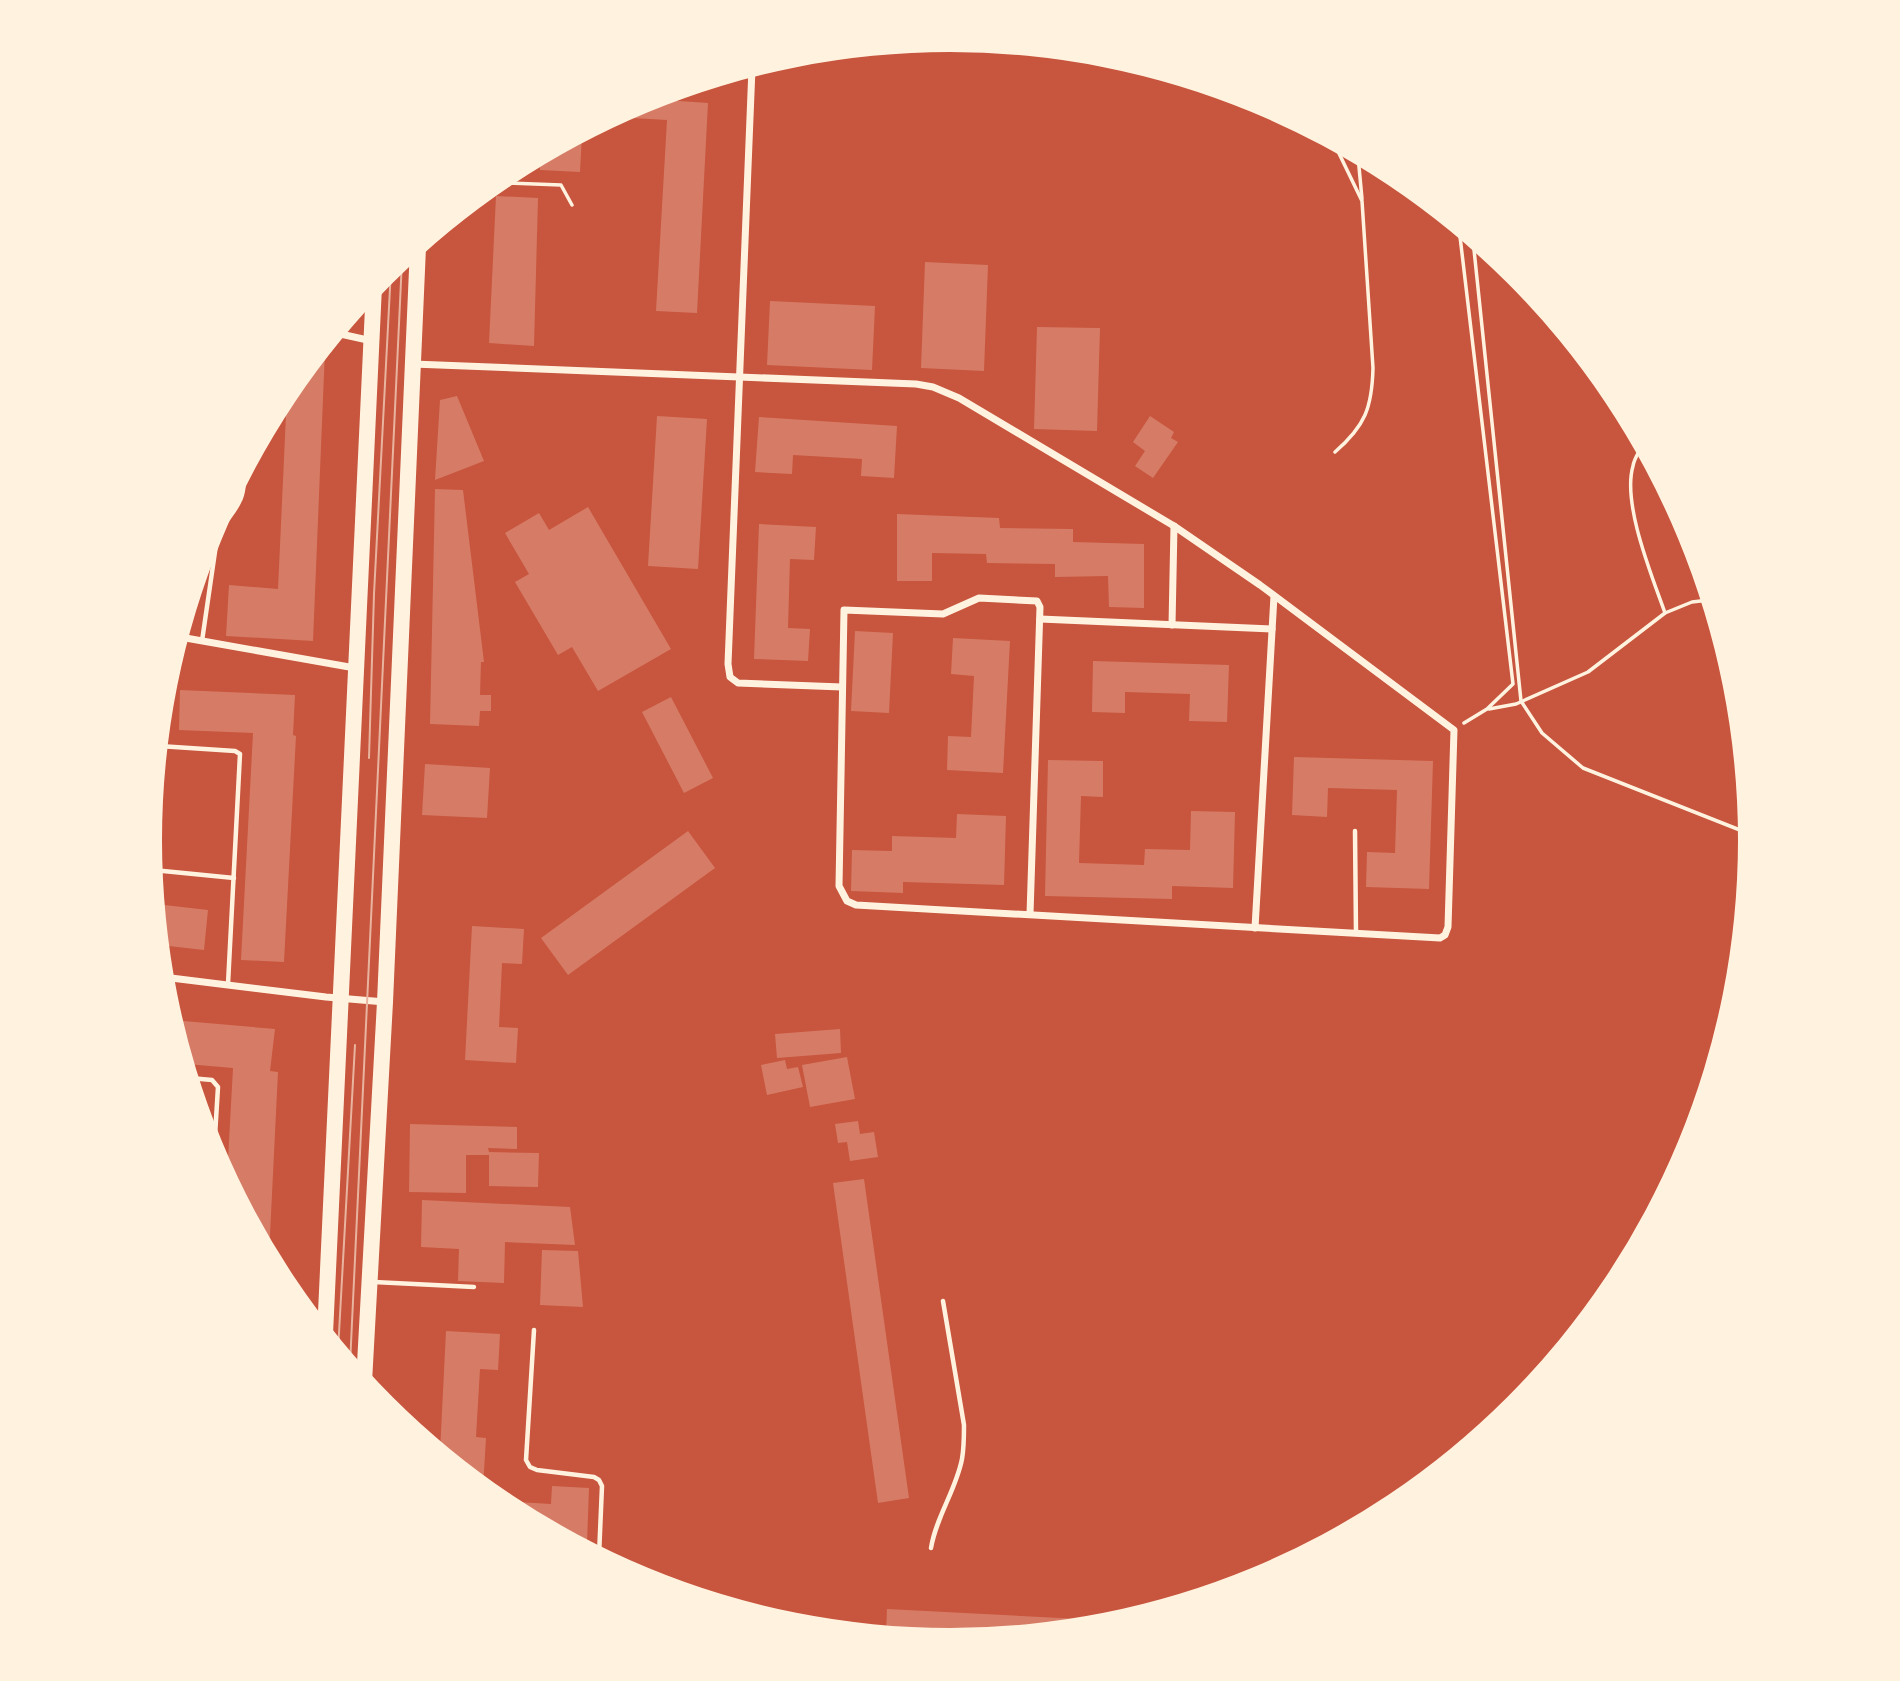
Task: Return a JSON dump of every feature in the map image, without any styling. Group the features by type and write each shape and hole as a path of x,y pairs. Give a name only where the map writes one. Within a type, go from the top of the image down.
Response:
{"main road":[{"path":"365,1367 385,1002 417,260"},
{"path":"326,1321 373,304"}],"street":[{"path":"751,78 728,664 730,677 738,683 842,687"},
{"path":"346,335 372,341"},
{"path":"413,364 933,387 959,398 1174,526 1274,596 1454,730 1448,928 1446,935 1440,938 856,905 847,901 839,886 844,610 934,615 950,612 979,598 1037,601 1040,619 1030,914"},
{"path":"1172,625 1174,526"},
{"path":"1255,928 1274,596"},
{"path":"1040,619 1272,629"},
{"path":"189,638 355,668"},
{"path":"175,978 385,1002"}],"lane":[{"path":"202,641 214,561"},
{"path":"168,747 235,751 240,754 228,985"},
{"path":"1355,831 1356,934"},
{"path":"163,871 234,878"},
{"path":"200,1079 212,1080 218,1087 216,1125"},
{"path":"370,1282 474,1287"},
{"path":"931,1548 933,1535 962,1459 964,1442 964,1425 943,1301"},
{"path":"534,1330 526,1461 530,1467 537,1470 594,1477 599,1480 602,1486 600,1547"}],"path":[{"path":"1340,156 1362,201"},
{"path":"1335,452 1355,435 1366,418 1373,392 1359,167"},
{"path":"515,183 561,185 572,205"},
{"path":"1454,730 1487,709 1513,684 1460,240"},
{"path":"1474,252 1521,701 1542,733 1583,768 1738,829"},
{"path":"1637,456 1632,466 1631,493 1647,565 1665,613"},
{"path":"1487,709 1521,701 1588,672 1665,613 1700,601"}],"building":[{"path":"678,101 708,103 697,313 656,311 667,120 635,118"},
{"path":"581,144 580,172 540,170 540,168"},
{"path":"496,196 538,198 534,346 489,343"},
{"path":"925,262 988,265 984,371 921,368"},
{"path":"770,301 875,306 872,370 767,365"},
{"path":"1037,327 1100,328 1097,431 1034,429"},
{"path":"325,362 313,641 226,636 229,585 278,589 286,418"},
{"path":"457,396 484,461 435,480 440,400"},
{"path":"657,416 707,419 698,569 648,566"},
{"path":"1150,416 1174,432 1171,438 1178,442 1153,478 1135,466 1145,451 1133,442"},
{"path":"759,417 897,426 894,478 861,476 862,459 793,455 792,474 755,472"},
{"path":"435,489 463,490 484,662 481,662 480,695 491,695 491,711 480,711 479,726 430,724"},
{"path":"588,507 671,649 598,691 572,647 558,655 515,582 529,574 505,533 539,513 549,530"},
{"path":"897,514 999,518 1000,528 1073,529 1073,542 1144,544 1144,608 1109,607 1108,576 1055,577 1055,564 987,563 986,554 932,553 932,581 897,581"},
{"path":"759,524 816,527 814,560 790,559 788,628 810,629 808,661 754,659"},
{"path":"855,631 893,633 889,713 851,711"},
{"path":"953,638 1010,641 1003,773 947,770 948,736 971,737 974,676 951,674"},
{"path":"1093,661 1229,665 1227,722 1189,721 1190,694 1125,692 1125,713 1092,712"},
{"path":"180,690 295,695 293,735 296,736 284,962 241,960 253,733 179,730"},
{"path":"671,697 713,778 684,793 642,712"},
{"path":"1294,757 1433,761 1429,889 1366,887 1367,852 1395,853 1397,790 1328,788 1327,817 1292,815"},
{"path":"1048,760 1103,761 1103,797 1081,796 1079,863 1144,865 1145,849 1190,850 1191,811 1235,812 1233,888 1172,886 1172,899 1045,896"},
{"path":"425,764 490,768 487,818 422,815"},
{"path":"957,814 1006,816 1004,885 903,882 903,893 851,891 852,850 892,851 892,836 956,838"},
{"path":"688,831 715,868 568,975 541,938"},
{"path":"165,905 208,910 204,950 169,946"},
{"path":"472,926 524,929 522,964 502,963 499,1027 518,1028 516,1063 465,1060"},
{"path":"183,1021 275,1029 270,1071 278,1072 270,1237 228,1156 233,1068 195,1065"},
{"path":"840,1029 841,1053 777,1058 775,1034"},
{"path":"847,1057 855,1099 810,1107 802,1065"},
{"path":"785,1060 787,1069 798,1067 803,1087 767,1095 761,1065"},
{"path":"858,1121 860,1134 874,1132 878,1157 850,1161 847,1142 838,1143 835,1124"},
{"path":"410,1124 517,1127 517,1149 488,1148 489,1152 539,1153 538,1187 489,1186 489,1155 466,1155 466,1193 409,1192"},
{"path":"864,1179 909,1498 878,1503 833,1183"},
{"path":"422,1200 570,1207 575,1245 505,1242 504,1283 458,1281 459,1249 421,1247"},
{"path":"542,1250 578,1251 583,1307 540,1305"},
{"path":"446,1331 500,1334 498,1370 480,1369 476,1437 486,1438 484,1476 441,1442"},
{"path":"552,1486 589,1488 587,1540 522,1502 551,1504"},
{"path":"887,1609 1072,1619 1002,1627 886,1626"}],"tram line":[{"path":"351,1351 401,275"},
{"path":"369,758 374,594 390,286"},
{"path":"339,1337 355,1045"}]}
